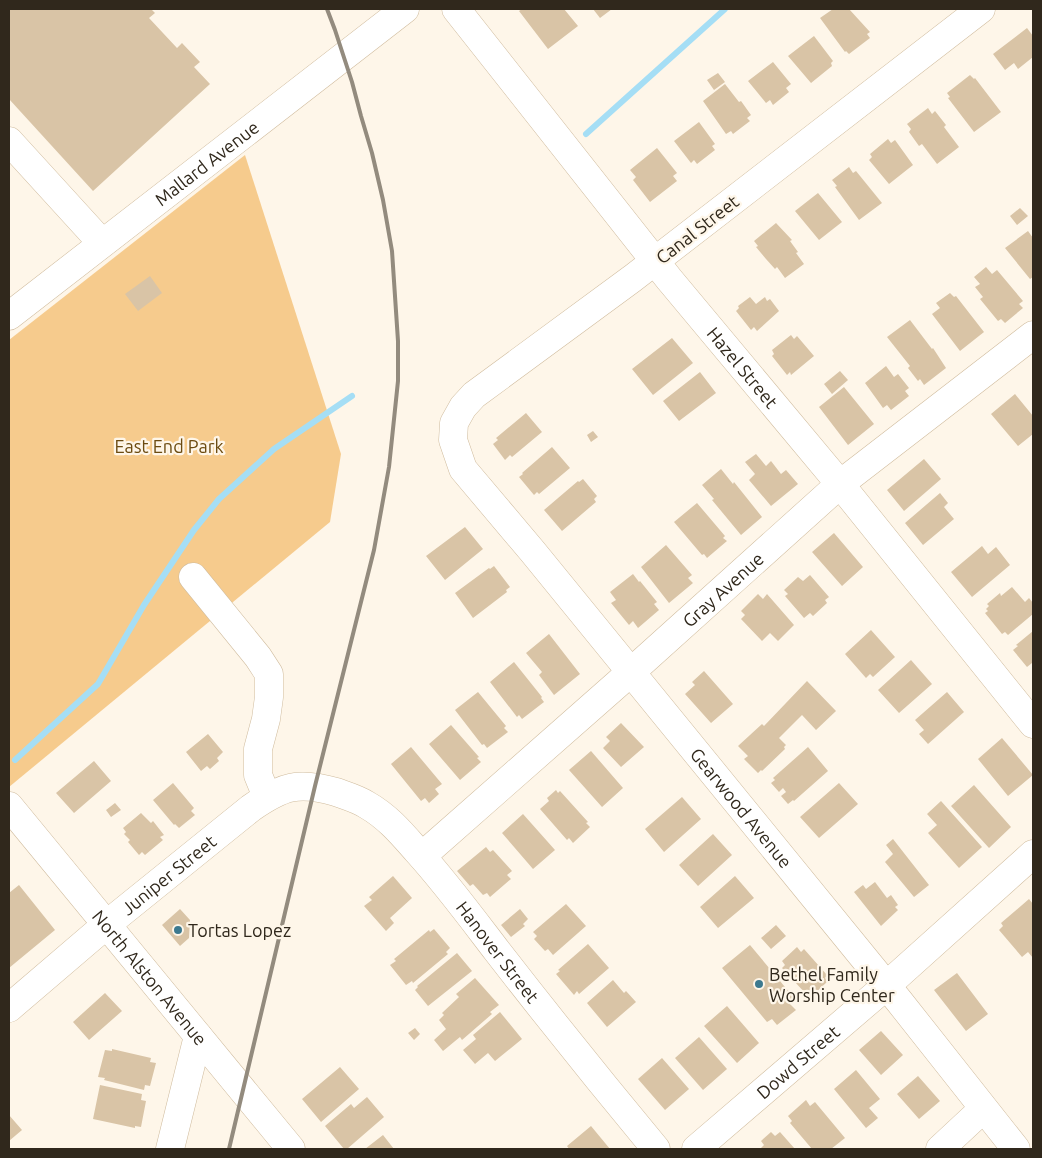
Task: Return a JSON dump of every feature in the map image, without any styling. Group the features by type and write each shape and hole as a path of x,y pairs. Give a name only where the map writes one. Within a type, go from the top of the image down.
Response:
{"street":[{"name":"Mallard Avenue","path":"9,316 405,9"},
{"name":"Hazel Street","path":"456,9 656,261 840,484 1033,724"},
{"name":"Canal Street","path":"463,469 453,440 454,423 464,406 474,395 656,261 981,9"},
{"path":"9,141 102,243"},
{"name":"Gray Avenue","path":"422,856 840,484 1033,334"},
{"name":"Gearwood Avenue","path":"463,469 899,1001 1016,1149"},
{"path":"193,577 269,674 268,704 258,749 258,775 267,797"},
{"name":"Juniper Street","path":"9,1008 106,925 267,797 300,785 315,786"},
{"name":"Hanover Street","path":"315,786 350,797 380,813 393,824 422,856 656,1149"},
{"name":"North Alston Avenue","path":"9,806 291,1149"},
{"name":"Dowd Street","path":"696,1149 886,986 1033,854"},
{"path":"170,1149 198,1036"},
{"path":"940,1149 983,1109"}],"green space":[{"name":"East End Park","path":"245,155 341,454 330,522 9,787 9,340"}],"building":[{"path":"9,9 151,9 155,13 149,18 177,48 182,43 200,62 194,67 210,84 93,191 9,99"},
{"path":"522,9 564,9 578,26 548,49 519,11"},
{"path":"593,9 612,9 600,18"},
{"path":"833,9 849,9 870,32 867,34 870,38 849,54 845,52 820,18"},
{"path":"1027,28 1033,36 1033,57 1018,69 1014,63 1005,70 993,54"},
{"path":"814,36 833,61 831,63 832,66 811,83 788,56"},
{"path":"773,62 791,84 786,88 789,92 773,105 770,100 766,103 748,81"},
{"path":"718,73 725,82 714,90 707,80"},
{"path":"970,75 975,78 1001,112 974,132 948,98 950,97 947,93"},
{"path":"725,84 751,115 747,118 750,121 733,134 731,131 726,134 703,101"},
{"path":"928,108 932,114 935,111 959,147 937,164 922,144 919,146 909,132 911,129 907,124"},
{"path":"699,122 715,144 712,146 715,150 697,164 694,160 691,163 674,141"},
{"path":"888,139 891,143 895,140 913,165 889,184 869,160 872,157 870,154"},
{"path":"657,148 677,173 673,176 677,181 650,202 633,180 636,177 630,170"},
{"path":"849,167 853,173 856,171 882,203 859,220 832,180"},
{"path":"818,193 842,222 819,240 795,211"},
{"path":"1020,208 1028,216 1017,225 1010,216"},
{"path":"776,223 792,240 790,241 798,252 796,253 804,264 785,278 777,267 775,269 766,259 756,247 758,246 754,241"},
{"path":"1028,231 1033,238 1033,277 1030,279 1005,248"},
{"path":"986,267 992,274 997,270 1023,301 1019,304 1023,308 1005,323 1001,319 998,321 980,299 983,297 975,287 980,284 974,277"},
{"path":"150,276 162,293 138,311 125,294"},
{"path":"950,293 954,297 956,296 984,332 960,351 932,314 940,308 936,303"},
{"path":"750,297 756,304 765,297 767,301 770,299 779,311 757,331 754,327 751,330 736,311 739,308 738,306"},
{"path":"910,320 933,348 946,368 924,385 920,379 918,381 908,368 910,366 887,337"},
{"path":"791,335 794,339 797,336 814,356 791,375 790,372 787,375 772,356 774,354 772,350"},
{"path":"672,338 693,363 653,395 632,369"},
{"path":"886,366 894,377 898,374 909,388 905,391 909,396 891,410 887,405 883,408 865,383"},
{"path":"840,371 848,380 832,394 824,384"},
{"path":"700,372 716,393 679,421 663,401"},
{"path":"844,387 874,424 848,445 819,407"},
{"path":"1015,394 1033,416 1033,434 1018,446 991,414"},
{"path":"526,413 542,432 512,457 510,455 505,460 493,444 498,440 496,438"},
{"path":"593,431 598,437 591,442 587,435"},
{"path":"552,447 570,468 539,494 537,492 534,495 519,477"},
{"path":"756,454 766,466 771,461 781,474 786,470 798,484 771,506 749,480 755,474 745,462"},
{"path":"924,459 941,479 904,511 887,490"},
{"path":"721,469 762,517 741,535 702,485"},
{"path":"583,479 597,496 594,499 596,502 562,531 544,510 578,481"},
{"path":"940,493 948,503 944,507 954,519 923,545 905,523"},
{"path":"697,503 725,536 723,538 727,541 707,558 704,554 702,555 674,522"},
{"path":"465,527 483,549 445,580 426,556"},
{"path":"834,533 863,567 842,586 812,552"},
{"path":"666,545 692,575 688,578 693,583 669,603 641,567"},
{"path":"982,546 988,554 996,547 1010,565 972,597 951,572"},
{"path":"494,566 510,587 506,590 507,592 473,618 455,593"},
{"path":"633,574 657,602 654,604 659,610 638,628 633,621 629,625 611,603 616,600 610,592"},
{"path":"810,575 829,597 825,600 827,603 813,616 810,613 804,618 785,596 788,594 784,590 798,577 803,581"},
{"path":"1012,587 1025,602 1029,598 1033,603 1033,614 1008,635 1005,632 1002,634 985,613 988,611 986,609 989,606 987,604 1000,593 1001,596"},
{"path":"758,594 763,599 767,594 794,625 778,641 770,633 762,641 741,619 745,615 741,611"},
{"path":"871,630 895,657 873,677 870,674 866,678 845,654"},
{"path":"1033,631 1033,665 1032,663 1027,667 1013,650 1018,646 1016,645"},
{"path":"549,634 580,674 554,695 539,675 542,672 526,653"},
{"path":"911,660 932,684 899,713 878,690"},
{"path":"514,662 544,702 522,719 519,715 517,717 490,682"},
{"path":"704,671 733,704 711,723 685,694 695,685 692,682"},
{"path":"807,681 836,711 816,730 802,715 779,738 786,745 785,749 758,773 744,759 748,756 738,746 762,724 764,726"},
{"path":"478,692 506,726 504,728 508,732 487,748 484,744 482,745 455,710"},
{"path":"947,692 964,712 928,744 919,734 924,730 915,720"},
{"path":"621,723 644,747 621,767 603,748 610,741 606,737"},
{"path":"451,725 479,757 477,758 481,762 460,780 429,744"},
{"path":"208,734 223,752 217,758 219,761 210,769 207,766 201,771 186,752"},
{"path":"1002,738 1033,775 1008,796 978,759"},
{"path":"411,747 442,784 435,789 439,794 429,803 425,798 421,801 391,764"},
{"path":"808,747 828,771 794,801 788,804 781,796 786,792 783,788 779,792 771,783 775,780 773,778"},
{"path":"591,751 623,788 602,807 569,770"},
{"path":"94,761 111,781 74,813 56,793"},
{"path":"173,783 194,808 191,811 195,815 179,828 174,825 153,800"},
{"path":"839,783 858,804 819,838 800,817"},
{"path":"974,785 1011,827 989,848 951,806"},
{"path":"556,790 558,793 560,791 588,822 586,823 590,827 573,843 569,838 567,840 540,809 549,801 547,798"},
{"path":"682,797 701,819 664,852 645,829"},
{"path":"941,801 982,847 959,868 928,833 937,825 927,814"},
{"path":"115,803 121,810 111,817 106,810"},
{"path":"141,813 151,823 153,821 164,835 160,837 163,840 145,855 142,852 139,855 128,842 130,840 124,834 126,832 123,828"},
{"path":"523,814 555,850 533,869 502,833"},
{"path":"713,834 732,855 698,886 679,865"},
{"path":"893,839 929,885 914,897 885,862 893,854 886,845"},
{"path":"486,847 490,852 493,850 512,871 507,875 511,879 490,897 487,893 483,895 473,884 470,886 457,871"},
{"path":"393,876 412,898 390,918 394,923 386,931 364,906 372,900 369,897"},
{"path":"735,876 754,898 718,928 700,907"},
{"path":"875,882 887,898 891,895 898,905 895,907 898,910 881,926 854,892 863,885 866,889"},
{"path":"19,885 55,930 9,968 9,893"},
{"path":"1029,899 1033,904 1033,958 1028,952 1022,957 999,930 1003,926 1001,923"},
{"path":"566,904 586,926 553,955 548,949 545,951 534,939 537,936 533,932"},
{"name":"Tortas Lopez","path":"180,909 190,920 189,938 180,946 162,925"},
{"path":"520,909 528,919 523,924 525,926 511,937 501,925"},
{"path":"776,925 786,936 771,949 761,938"},
{"path":"434,929 450,948 446,952 448,954 413,983 412,981 406,985 390,965 396,961 394,959 429,930 430,932"},
{"path":"588,944 609,968 579,994 577,991 574,995 556,974 560,971 558,970"},
{"name":"Bethel Family Worship Center","path":"750,945 795,999 790,1004 796,1010 777,1025 772,1019 767,1022 722,968"},
{"path":"797,947 801,952 804,949 827,975 825,978 828,981 811,997 782,968 785,965 782,961"},
{"path":"457,953 472,971 428,1006 415,990 417,986"},
{"path":"957,973 988,1014 966,1031 934,990"},
{"path":"475,978 499,1005 490,1012 492,1014 462,1040 460,1037 443,1051 434,1040 446,1029 439,1020 444,1015 442,1013 459,997 456,994"},
{"path":"613,980 624,993 626,991 636,1002 607,1027 587,1003"},
{"path":"105,993 122,1011 89,1040 73,1022"},
{"path":"727,1006 759,1043 737,1063 704,1026"},
{"path":"500,1012 522,1039 495,1061 488,1053 475,1064 463,1050 476,1039 473,1035"},
{"path":"415,1028 420,1034 414,1040 408,1033"},
{"path":"881,1031 903,1055 881,1075 859,1050"},
{"path":"699,1037 727,1069 703,1090 675,1058"},
{"path":"112,1049 151,1058 150,1062 156,1063 150,1086 145,1085 144,1090 98,1077 105,1050 112,1051"},
{"path":"662,1058 689,1089 665,1110 638,1079"},
{"path":"340,1067 359,1089 321,1122 302,1099"},
{"path":"856,1070 880,1099 869,1108 878,1118 866,1128 834,1089"},
{"path":"918,1076 940,1101 919,1119 897,1094"},
{"path":"100,1085 142,1094 141,1100 146,1101 141,1127 135,1126 135,1128 93,1119"},
{"path":"367,1097 384,1117 347,1149 344,1149 325,1126 351,1104 354,1108"},
{"path":"806,1100 810,1106 815,1102 845,1138 831,1149 812,1149 790,1123 792,1121 788,1116"},
{"path":"9,1115 22,1130 9,1141"},
{"path":"591,1126 610,1149 569,1149 567,1146"},
{"path":"771,1132 775,1136 780,1132 795,1149 760,1149 764,1145 761,1141"},
{"path":"383,1135 394,1149 365,1149"}],"waterway":[{"path":"586,134 725,9"},
{"path":"15,760 98,684 144,605 194,530 219,499 274,449 352,396"}],"railway":[{"path":"229,1149 315,786 374,550 389,467 398,381 398,341 392,251 383,200 352,82 327,9"}],"place":[{"name":"Tortas Lopez","path":"178,930"},
{"name":"Bethel Family Worship Center","path":"759,984"}]}
